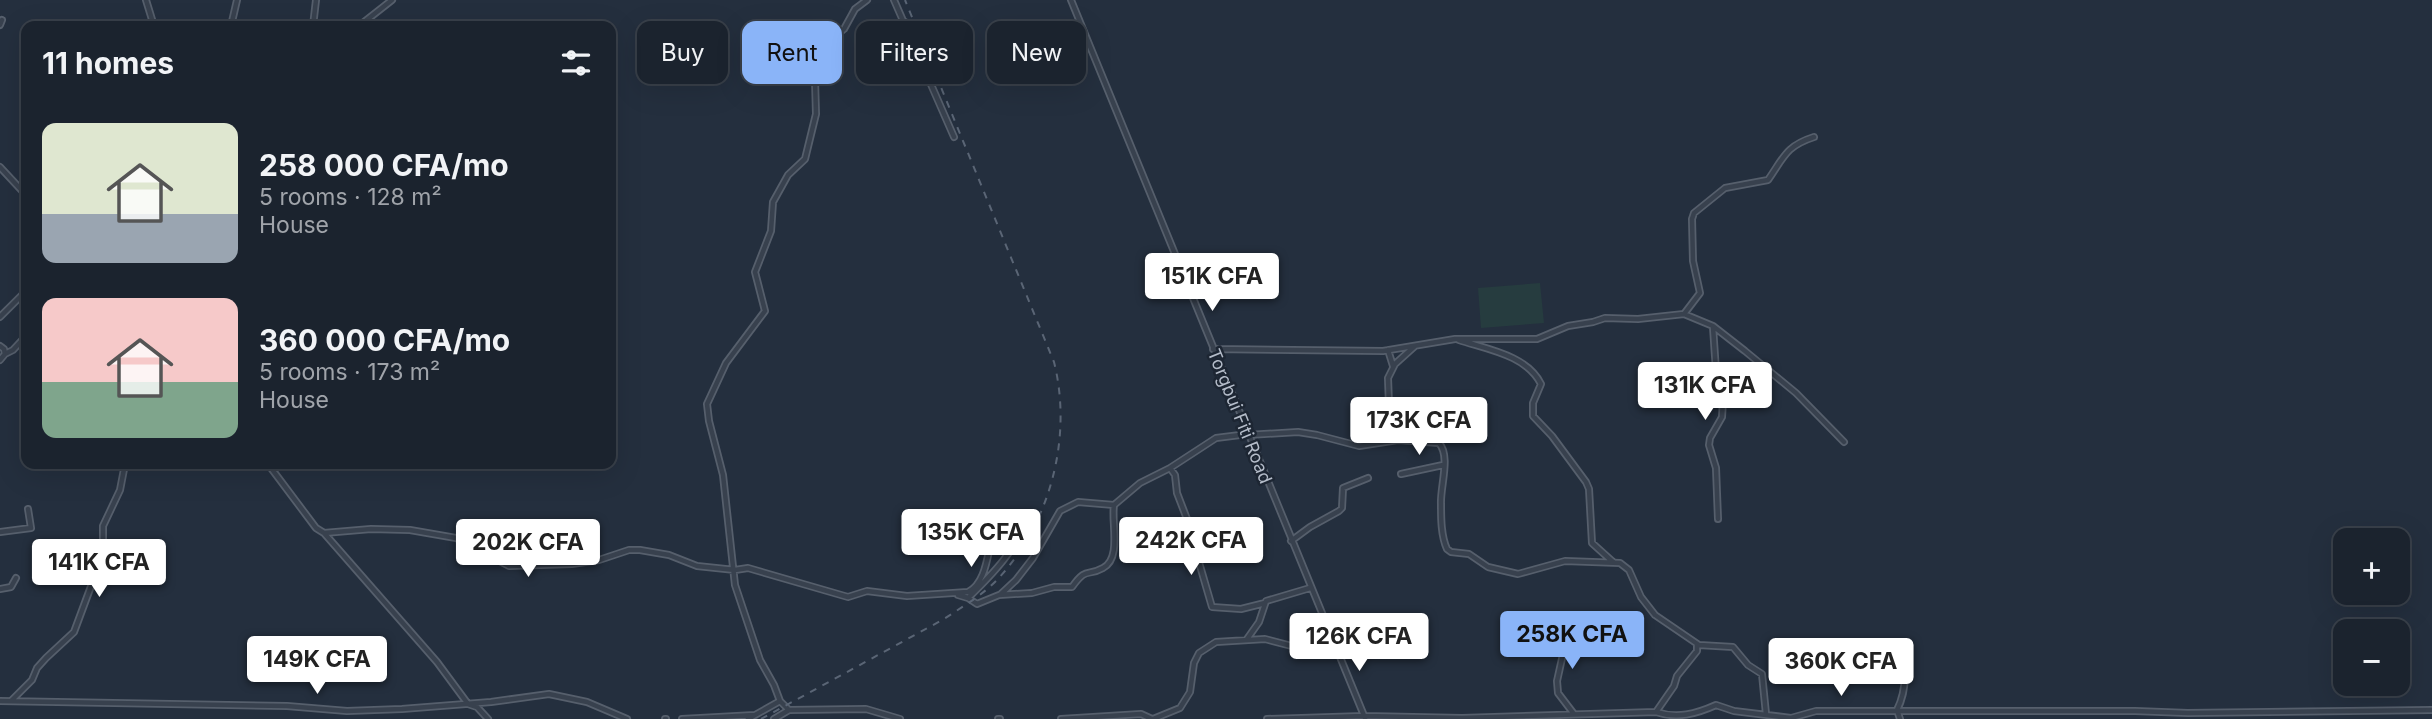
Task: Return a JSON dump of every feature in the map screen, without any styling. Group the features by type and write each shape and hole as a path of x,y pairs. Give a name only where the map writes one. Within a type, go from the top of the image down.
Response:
{"street":[{"path":"146,0 152,21"},
{"path":"232,21 236,0"},
{"path":"314,21 316,0"},
{"path":"365,21 392,0"},
{"path":"789,710 780,701 775,685 760,660 736,585 723,475 709,421 708,404 726,363 765,311 755,272 771,230 773,202 788,175 805,159 816,114 815,80 823,46 844,29 855,9 867,0"},
{"path":"894,0 904,21"},
{"name":"Torgbui Fiti Road","path":"1071,0 1364,718"},
{"path":"931,84 954,137"},
{"path":"1684,314 1700,293 1693,261 1693,213 1725,188 1768,180 1791,148 1797,143 1814,138"},
{"path":"0,167 21,190"},
{"path":"0,317 21,296"},
{"path":"1213,349 1388,350 1455,339 1537,339 1568,326 1605,318 1638,319 1684,314 1713,326 1796,393 1844,442"},
{"path":"1713,326 1716,371 1722,386 1723,400 1723,417 1710,438 1709,445 1716,468 1718,519"},
{"path":"1455,339 1505,352 1540,381 1532,403 1533,416 1552,436 1586,482 1589,489 1592,543 1614,562"},
{"path":"0,360 21,342"},
{"path":"1386,442 1390,432 1388,379 1393,367 1415,345"},
{"path":"0,346 5,354"},
{"path":"1388,350 1393,367"},
{"path":"999,595 1016,580 1032,558 1060,511 1078,502 1115,505 1140,484 1216,438 1247,433 1298,432 1359,446 1398,440 1439,443 1443,446 1445,477 1441,502 1443,536 1447,549 1469,554 1488,567 1518,574 1560,562 1620,563 1629,570 1641,597 1655,615 1696,643 1733,647 1748,665 1762,674 1766,715"},
{"path":"1390,432 1398,440"},
{"path":"1401,474 1443,465"},
{"path":"1170,468 1175,475 1177,493 1192,531 1212,607 1241,608 1265,603"},
{"path":"12,701 32,680 37,668 74,632 103,554 103,526 120,490 124,469"},
{"path":"272,469 316,528 324,533 438,662 468,704 477,707 488,719"},
{"path":"1291,541 1342,508 1343,488 1368,478"},
{"path":"954,593 977,604 999,595 1072,587 1087,571 1104,568 1112,557 1115,505"},
{"path":"0,532 31,528 28,509"},
{"path":"968,598 985,583 1009,554 1031,514"},
{"path":"324,533 371,529 422,532 456,538 509,566 572,564 599,560 629,550 640,550 669,555 697,566 735,570 748,568 848,597 867,591 897,595 954,593 974,589 986,566 989,551"},
{"path":"0,590 11,587 16,578"},
{"path":"1247,639 1259,622 1265,603 1270,598 1310,588"},
{"path":"1569,627 1558,693 1574,715"},
{"path":"1061,719 1141,714 1152,719 1174,712 1190,692 1194,663 1199,653 1206,646 1224,640 1265,639 1311,651 1334,647"},
{"path":"1656,712 1697,652 1696,643"},
{"path":"1900,719 1897,710 1902,701 1905,683 1904,666"},
{"path":"0,701 286,706 347,710 468,704 549,694 587,702 627,719"},
{"path":"748,719 780,701"},
{"path":"1267,719 1462,718 1656,712 1667,718 1690,717 1716,705 1734,711 1791,718 1816,711 2188,713 2432,710"},
{"path":"774,719 789,710 866,709 900,719"},
{"path":"682,719 755,715"}],"green space":[{"path":"1540,283 1544,323 1481,328 1478,288"}],"railway":[{"path":"761,719 944,619 996,581 1031,533 1043,507 1058,450 1061,420 1054,362 905,0"}]}
